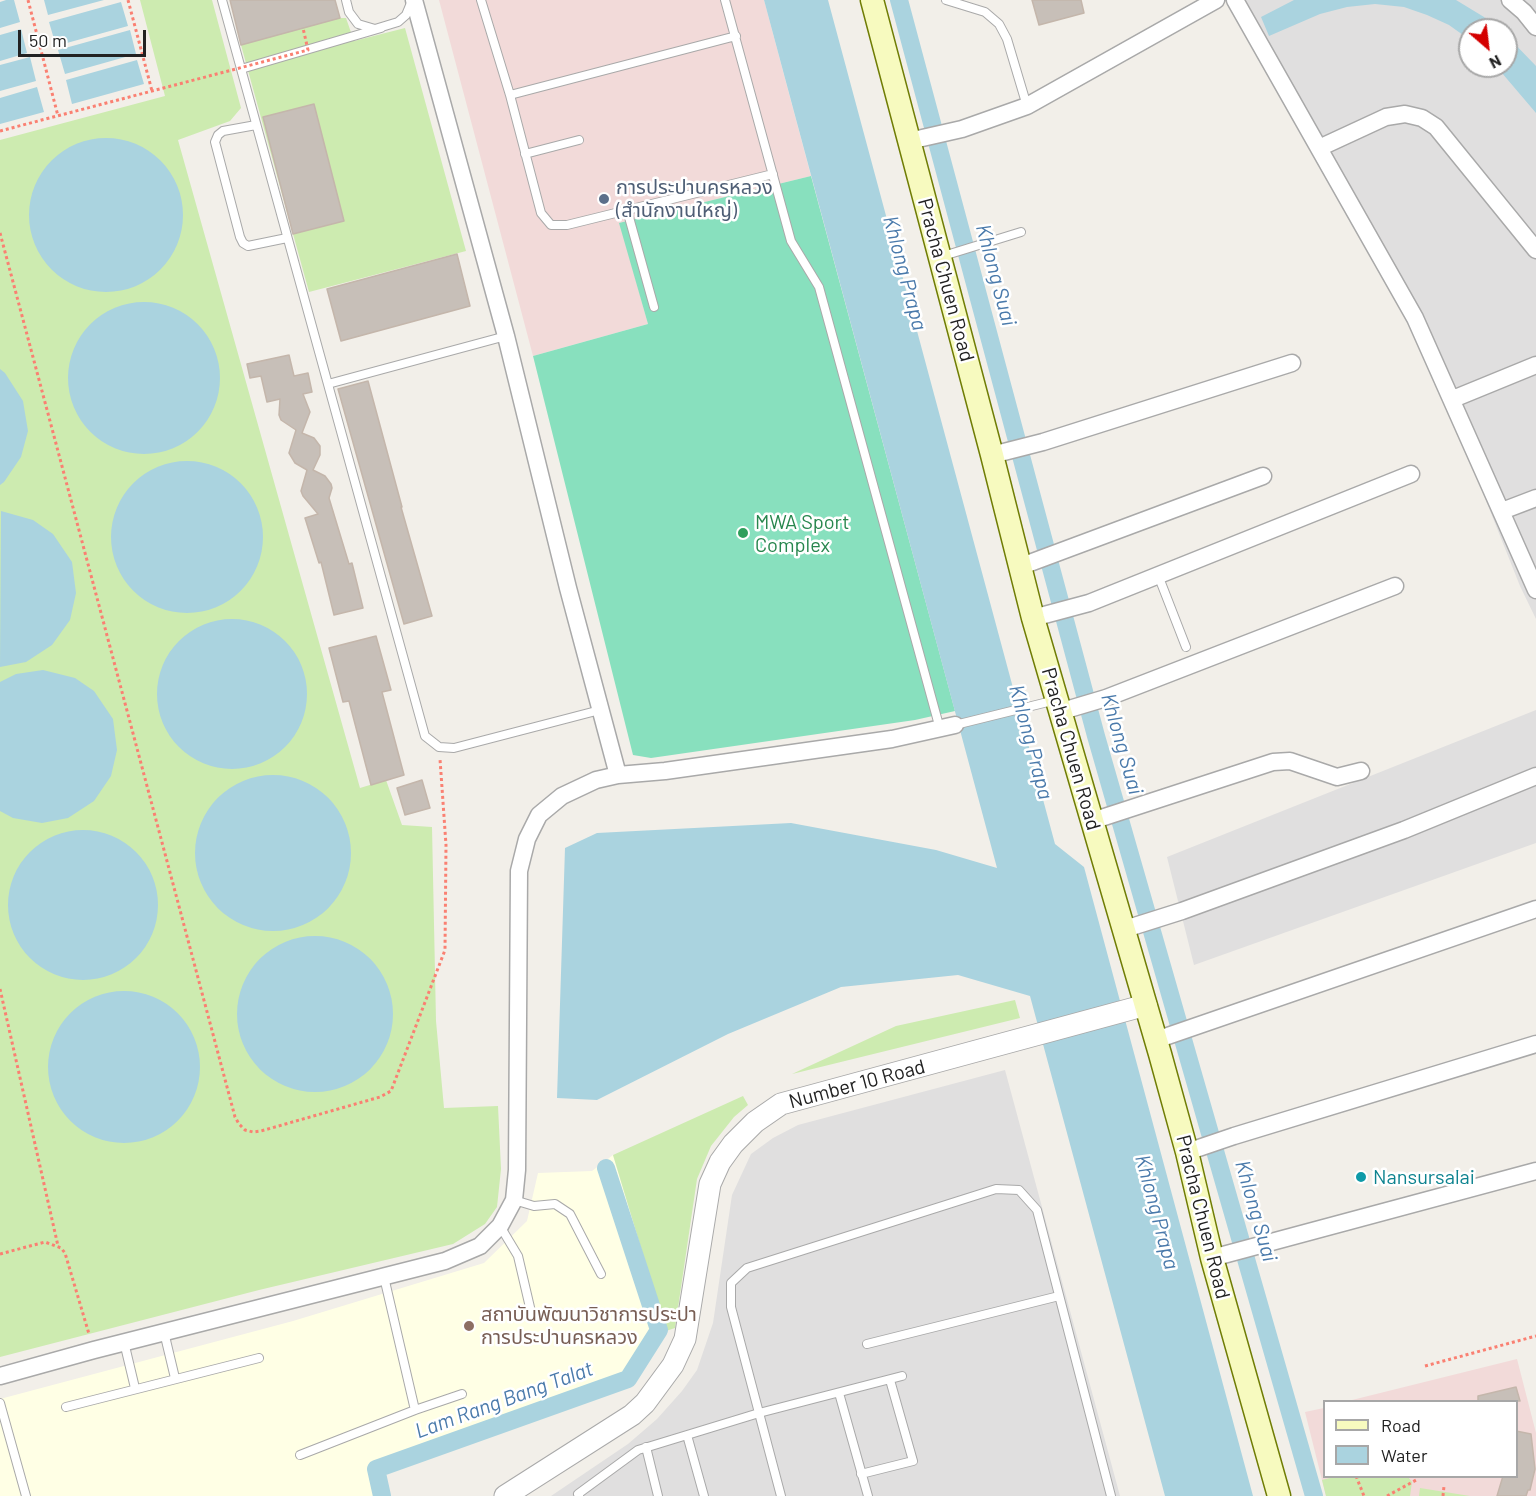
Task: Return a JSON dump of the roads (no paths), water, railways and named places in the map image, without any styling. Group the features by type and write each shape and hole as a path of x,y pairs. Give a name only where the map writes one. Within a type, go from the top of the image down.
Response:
{"main road":[{"name":"Pracha Chuen Road","path":"872,0 917,140 946,255 1001,452 1092,821 1133,927 1137,1008 1164,1037 1196,1149 1279,1496"}],"street":[{"path":"413,0 506,336 568,588 618,775"},
{"path":"917,140 962,129 1027,106 1216,0"},
{"path":"1235,0 1410,308 1453,399 1536,590"},
{"path":"1510,0 1536,27"},
{"path":"1319,148 1386,117 1405,114 1422,118 1436,128 1536,250"},
{"path":"1001,452 1043,442 1292,363"},
{"path":"1453,399 1536,365"},
{"path":"1043,616 1089,603 1411,474"},
{"path":"1029,563 1263,476"},
{"path":"1502,511 1536,498"},
{"path":"1064,706 1106,698 1395,586"},
{"path":"0,1376 124,1342 445,1261 480,1246 500,1226 514,1200 517,1170 519,871 527,838 539,815 562,795 596,780 618,775 665,771 892,739 947,727"},
{"path":"1092,821 1273,762 1290,761 1337,777 1361,771"},
{"path":"1133,927 1404,830 1536,776"},
{"path":"1164,1037 1536,909"},
{"name":"Number 10 Road","path":"506,1496 632,1415 645,1403 673,1365 685,1339 710,1185 720,1162 733,1144 755,1122 781,1104 1137,1008"},
{"path":"1196,1149 1536,1044"},
{"path":"1220,1256 1536,1171"}],"lane":[{"path":"222,0 424,736 439,747 454,748 600,710"},
{"path":"346,0 348,12 358,24 369,28 381,28"},
{"path":"241,69 393,25 403,19 413,0"},
{"path":"481,0 510,95 541,213 551,225 567,225 773,174"},
{"path":"725,0 791,241 819,287 947,727 1027,707 1064,706"},
{"path":"946,0 985,12 999,24 1007,39 1027,106"},
{"path":"510,95 736,36"},
{"path":"256,125 223,131 215,142 240,237 248,246 288,238"},
{"path":"525,154 579,140"},
{"path":"627,210 654,307"},
{"path":"946,255 1020,232"},
{"path":"328,384 506,336"},
{"path":"1158,575 1186,647"},
{"path":"782,1496 731,1307 731,1283 747,1268 996,1189 1019,1190 1037,1210 1111,1496"},
{"path":"514,1200 534,1206 555,1204 570,1214 601,1274"},
{"path":"500,1226 518,1256 532,1316"},
{"path":"384,1277 415,1410"},
{"path":"867,1344 1059,1296"},
{"path":"164,1332 175,1378"},
{"path":"124,1342 135,1388"},
{"path":"66,1407 259,1358"},
{"path":"579,1496 578,1494 638,1449 759,1413 902,1376"},
{"path":"861,1474 913,1461 890,1380"},
{"path":"839,1393 868,1496"},
{"path":"300,1455 462,1394"},
{"path":"0,1403 26,1496"},
{"path":"687,1435 704,1496"},
{"path":"646,1447 658,1496"}],"water":[{"path":"14,0 20,22 0,28 0,2"},
{"path":"44,0 104,0 48,15"},
{"name":"Khlong Prapa","path":"764,0 828,0 1055,844 1084,867 1253,1496 1165,1496 1030,996 958,975 841,987 728,1034 597,1100 557,1098 565,848 597,833 791,823 936,850 997,868"},
{"path":"1294,0 1456,0 1485,18 1458,18 1458,31 1427,15 1404,7 1375,4 1347,7 1320,14 1269,36 1261,17"},
{"path":"121,2 128,26 56,46 49,22"},
{"path":"21,29 27,53 0,61 0,35"},
{"path":"130,30 136,54 65,74 58,50"},
{"path":"1518,47 1536,66 1536,113 1506,78 1518,78"},
{"path":"30,57 36,81 0,91 0,65"},
{"path":"137,60 144,84 72,104 66,80"},
{"path":"37,87 44,112 0,124 0,98"},
{"path":"106,138 136,143 161,160 178,185 183,215 178,245 161,270 136,287 106,292 76,287 51,270 34,245 29,215 34,185 51,160 76,143"},
{"path":"144,302 173,307 198,324 215,349 220,378 215,407 198,432 173,449 144,454 115,449 90,432 73,407 68,378 73,349 90,324 115,307"},
{"path":"0,369 23,401 28,431 21,457 0,485"},
{"path":"187,461 216,466 241,483 258,508 263,537 258,566 241,591 216,608 187,613 158,608 133,591 116,566 111,537 116,508 133,483 158,466"},
{"path":"1,511 33,520 53,534 72,562 76,593 70,620 52,645 26,662 0,667"},
{"path":"232,619 261,624 274,631 285,641 295,652 302,665 307,694 302,723 295,736 285,747 274,757 261,764 232,769 203,764 190,757 179,747 169,736 162,723 157,694 162,665 169,652 179,641 190,631 203,624"},
{"path":"43,670 75,678 94,691 113,719 117,750 111,776 94,801 68,818 42,823 13,818 0,811 0,682 16,674"},
{"path":"273,775 303,781 328,798 345,823 351,853 345,883 328,908 303,925 273,931 243,925 218,908 201,883 195,853 201,823 218,798 243,781"},
{"path":"83,830 112,835 125,842 136,852 146,863 153,876 158,905 153,934 146,947 136,958 125,968 112,975 83,980 54,975 41,968 30,958 20,947 13,934 8,905 13,876 20,863 30,852 41,842 54,835"},
{"path":"315,936 345,942 370,959 387,984 393,1014 387,1044 370,1069 345,1086 315,1092 285,1086 260,1069 243,1044 237,1014 243,984 260,959 285,942"},
{"path":"124,991 153,997 166,1004 177,1014 187,1025 194,1038 200,1067 194,1096 187,1109 177,1120 166,1130 153,1137 124,1143 95,1137 82,1130 71,1120 61,1109 54,1096 48,1067 54,1038 61,1025 71,1014 82,1004 95,997"}],"waterway":[{"name":"Khlong Suai","path":"899,0 1096,736 1314,1496"},
{"name":"Lam Rang Bang Talat","path":"382,1496 376,1469 628,1379 659,1330 606,1168"}],"place":[{"name":"การประปานครหลวง (สำนักงานใหญ่)","path":"604,199"},
{"name":"MWA Sport Complex","path":"743,533"},
{"name":"Nansursalai","path":"1361,1177"},
{"name":"สถาบันพัฒนาวิชาการประปา การประปานครหลวง","path":"469,1326"}]}
